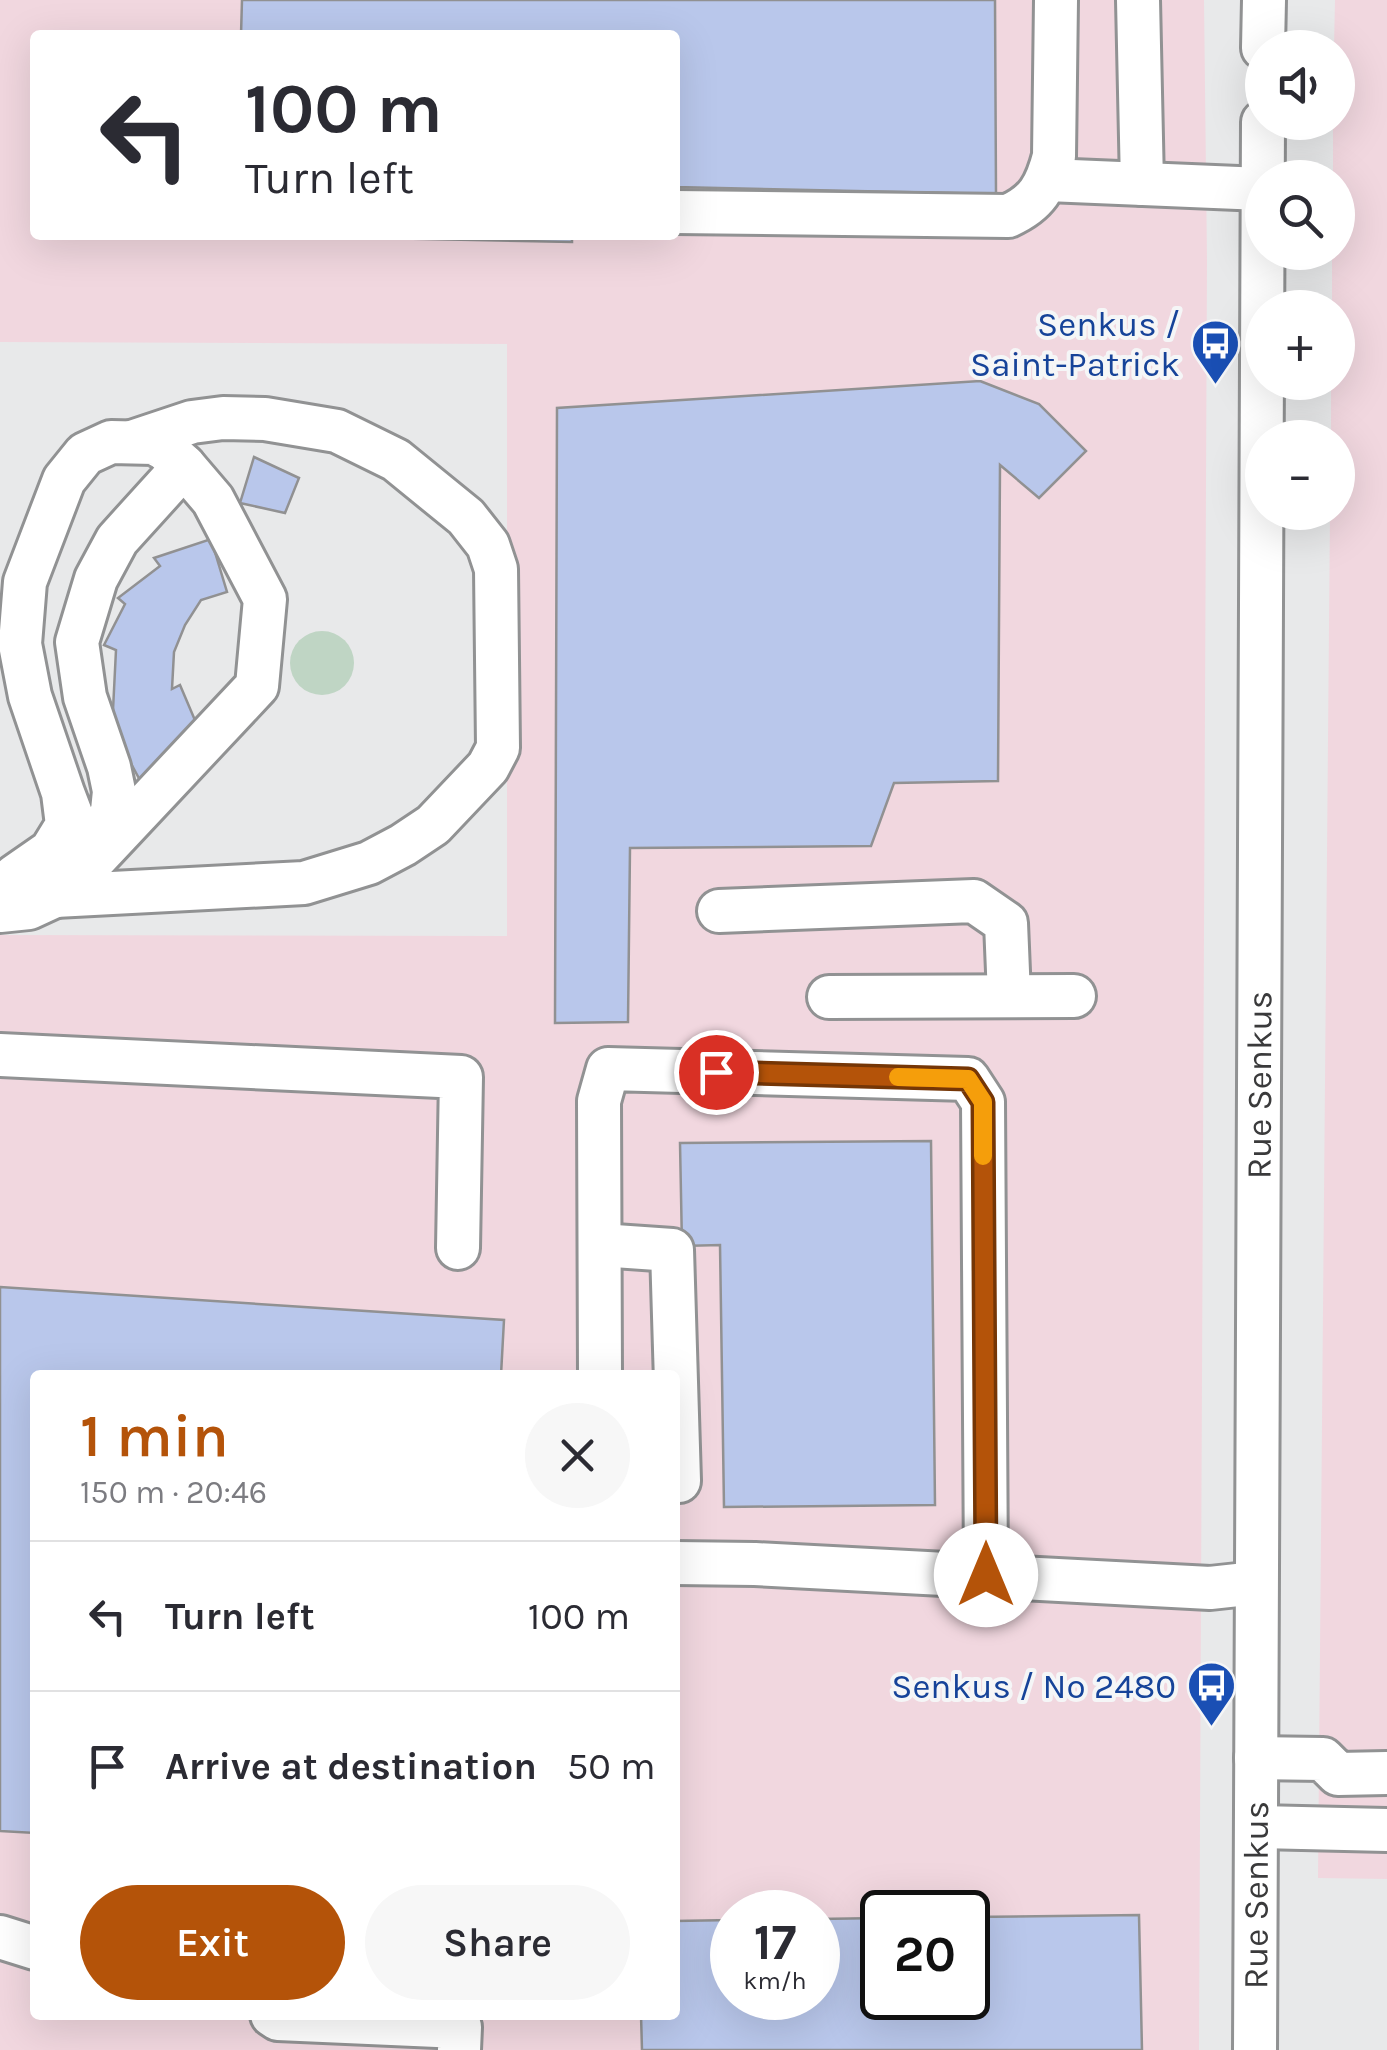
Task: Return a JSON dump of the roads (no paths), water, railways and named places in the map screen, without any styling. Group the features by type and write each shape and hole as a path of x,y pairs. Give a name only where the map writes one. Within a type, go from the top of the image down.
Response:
{"street":[{"path":"680,212 1008,216 1028,207 1048,180 1054,156 1056,0"},
{"path":"1138,0 1142,184"},
{"path":"1263,30 1264,0"},
{"path":"1048,180 1245,188"},
{"name":"Rue Senkus","path":"1255,2050 1262,270"},
{"path":"56,896 304,883 369,863 433,824 488,767 498,748 496,570 488,545 466,516 396,460 336,431 222,418 192,422 132,442"},
{"path":"5,887 29,908 56,896 90,864 257,686 265,599 213,500 184,466 154,443 111,442 85,454 64,480 25,582 20,644 30,696 90,864"},
{"path":"90,864 112,810 114,791 86,697 77,642 96,579 117,540 184,466"},
{"path":"5,887 51,851 62,836 67,826 63,792"},
{"path":"5,887 90,864"},
{"path":"719,911 974,902 1006,922 1009,996"},
{"path":"829,997 1074,996"},
{"path":"0,1054 462,1077 458,1248"},
{"path":"600,1370 599,1101 608,1069 968,1079 983,1102 986,1575"},
{"path":"600,1245 672,1250 676,1370"},
{"path":"680,1563 1210,1588 1256,1583"},
{"path":"1256,1758 1323,1759 1338,1745 1387,1746"},
{"path":"1323,1759 1338,1774 1387,1773"},
{"path":"1256,1826 1387,1830"},
{"path":"0,1937 30,1946"},
{"path":"306,2020 460,2031"}],"place":[{"name":"Senkus / Saint-Patrick","path":"1215,386"},
{"name":"Senkus / No 2480","path":"1211,1728"}]}
